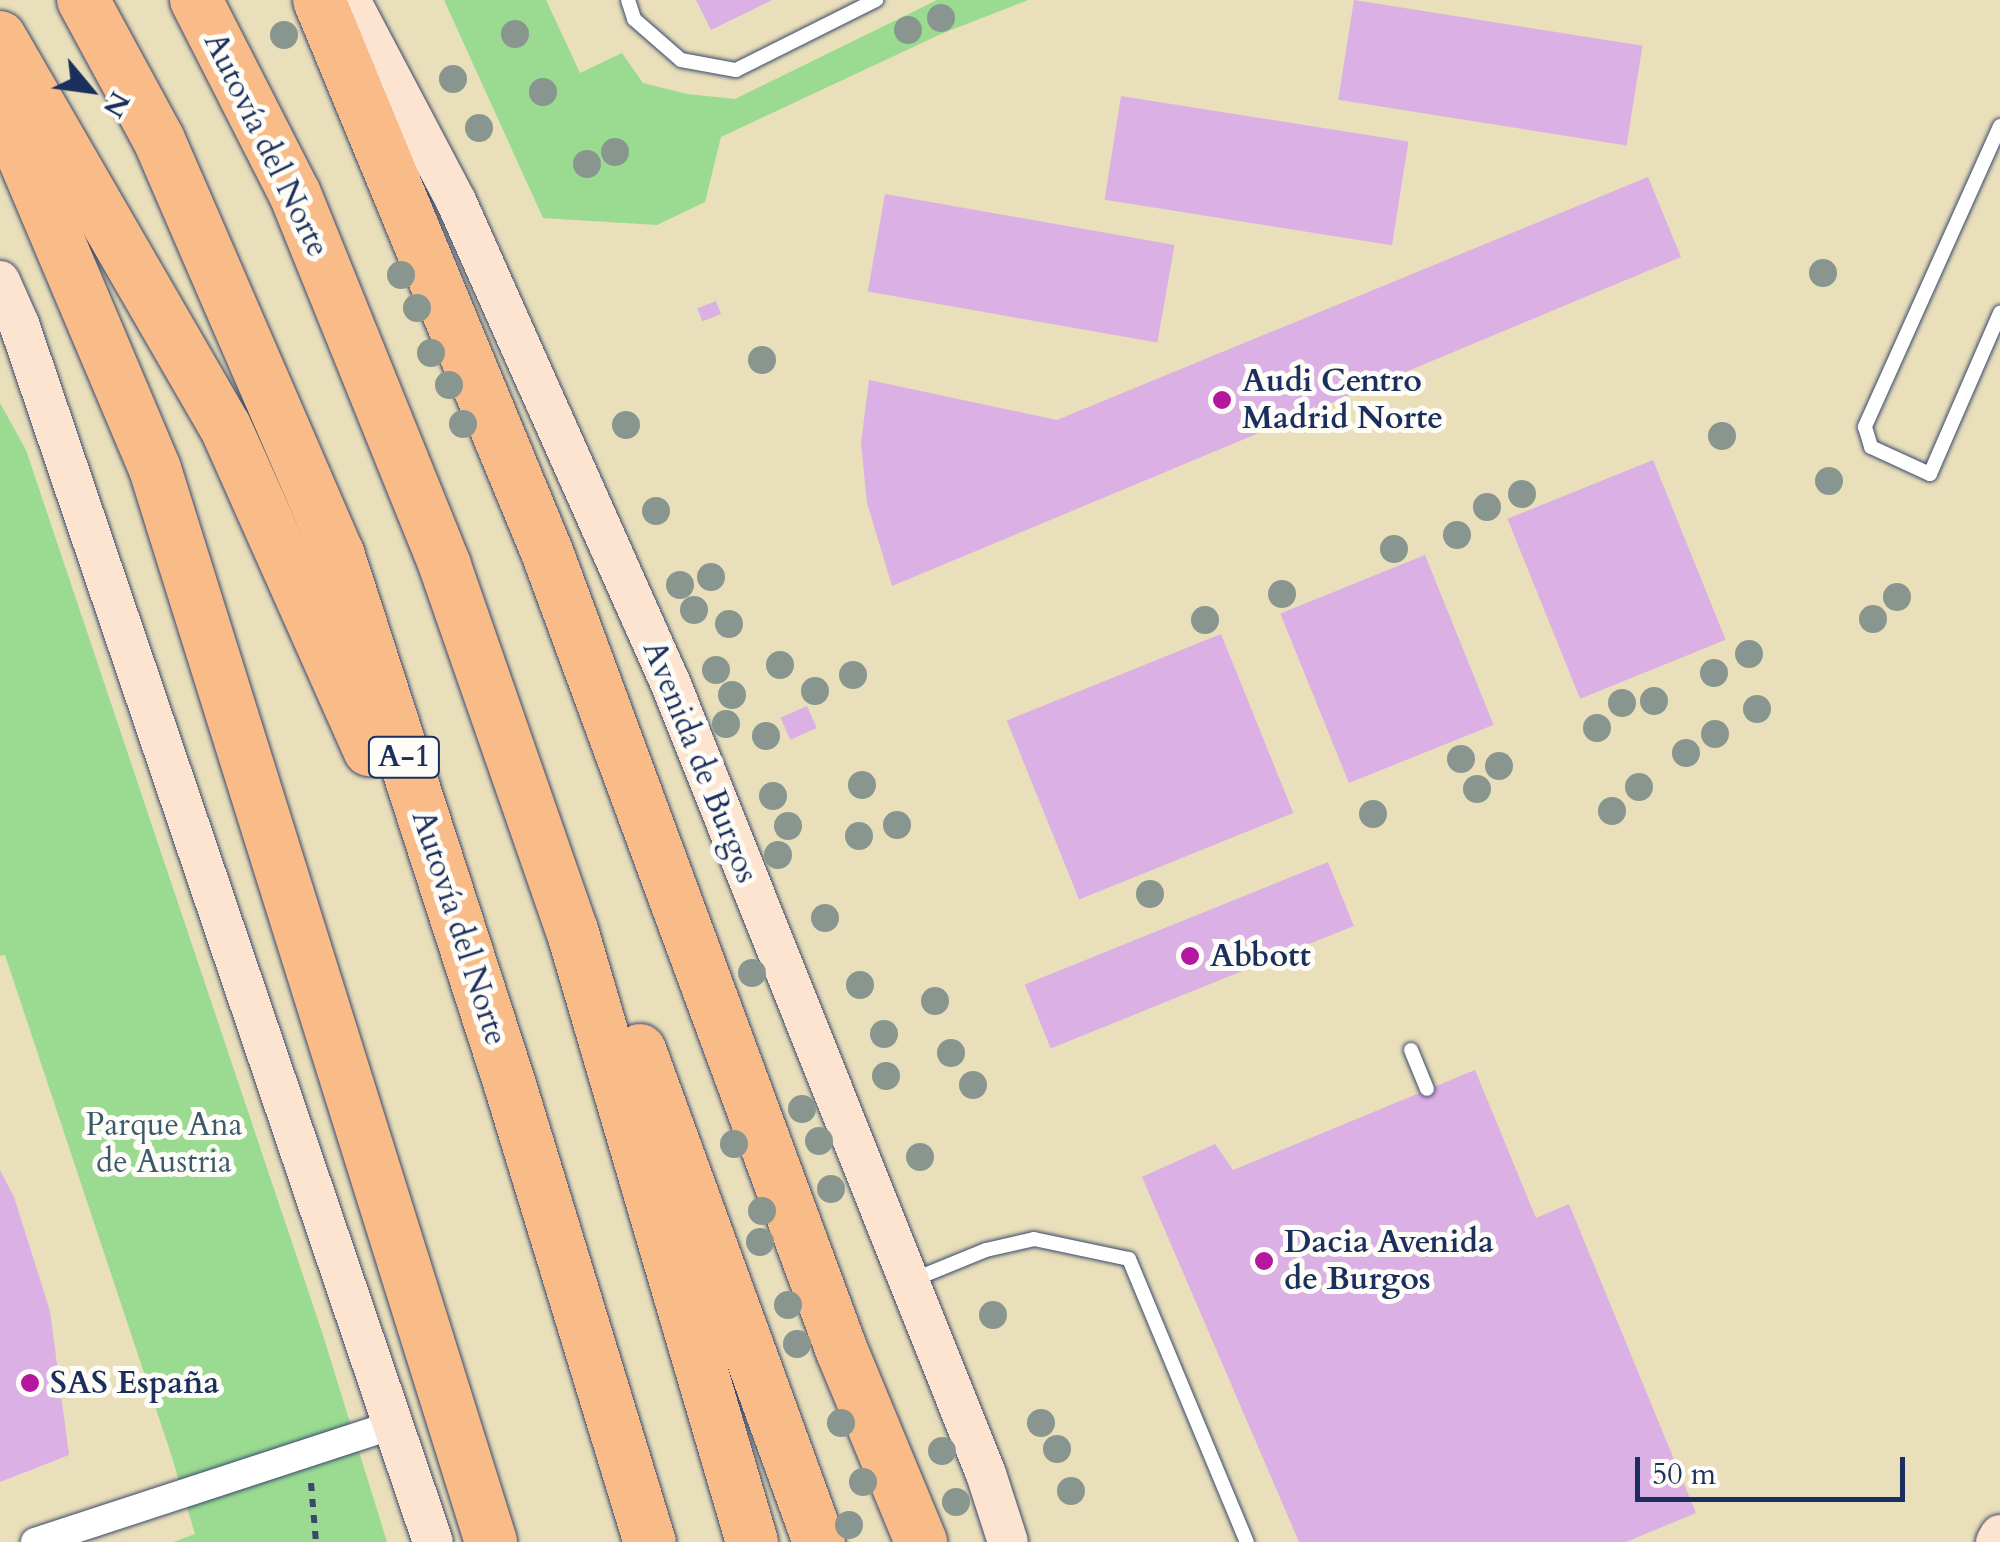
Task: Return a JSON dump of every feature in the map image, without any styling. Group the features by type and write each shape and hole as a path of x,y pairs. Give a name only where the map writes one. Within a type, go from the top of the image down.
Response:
{"highway":[{"name":"Autovía del Norte","path":"84,0 159,140 338,553 510,1085 650,1542"},
{"name":"Autovía del Norte","path":"196,0 295,194 452,584 572,930 752,1542"},
{"path":"319,0 547,552 842,1351 920,1542"},
{"path":"0,37 225,426 320,633 510,1085"},
{"path":"0,102 155,468 491,1542"},
{"path":"572,930 627,1016 819,1542"}],"street":[{"name":"Avenida de Burgos","path":"350,0 456,201 670,682 986,1474 1008,1542"},
{"path":"0,281 25,342 434,1542"},
{"path":"36,1542 395,1424"},
{"path":"1996,1542 2000,1535"}],"lane":[{"path":"628,0 634,19 681,60 736,70 876,0"},
{"path":"2000,126 1864,426 1871,446 1930,474 2000,313"},
{"path":"1411,1050 1428,1089"},
{"path":"910,1282 986,1250 1034,1239 1129,1259 1246,1542"}],"path":[{"path":"309,1453 316,1542"}],"green space":[{"path":"444,0 546,0 580,73 622,53 643,83 687,94 735,99 937,0 1028,0 941,34 721,137 705,202 657,225 543,218"},
{"name":"Parque Ana de Austria","path":"0,403 26,450 322,1332 387,1542 173,1542 195,1534 5,955 0,956"}],"building":[{"path":"696,0 772,0 711,30"},
{"path":"1354,0 1642,46 1627,145 1338,100"},
{"path":"1121,96 1408,142 1392,245 1105,200"},
{"name":"Audi Centro Madrid Norte","path":"1648,177 1681,257 892,586 867,503 861,443 869,380 1057,420"},
{"path":"885,194 1175,245 1157,343 868,291"},
{"path":"716,301 721,314 702,321 697,308"},
{"path":"1653,460 1726,640 1580,699 1507,519"},
{"path":"1425,555 1494,725 1349,783 1280,613"},
{"path":"1221,634 1293,813 1079,899 1007,721"},
{"path":"807,706 817,728 790,740 781,718"},
{"name":"Abbott","path":"1328,862 1354,926 1051,1048 1025,984"},
{"path":"1475,1070 1536,1218 1569,1204 1696,1513 1626,1542 1299,1542 1142,1177 1215,1144 1233,1170"},
{"name":"SAS España","path":"0,1170 14,1197 50,1311 69,1455 0,1482"}],"place":[{"name":"Audi Centro Madrid Norte","path":"1222,400"},
{"name":"Abbott","path":"1190,956"},
{"name":"Dacia Avenida de Burgos","path":"1264,1261"},
{"name":"SAS España","path":"30,1383"}]}
